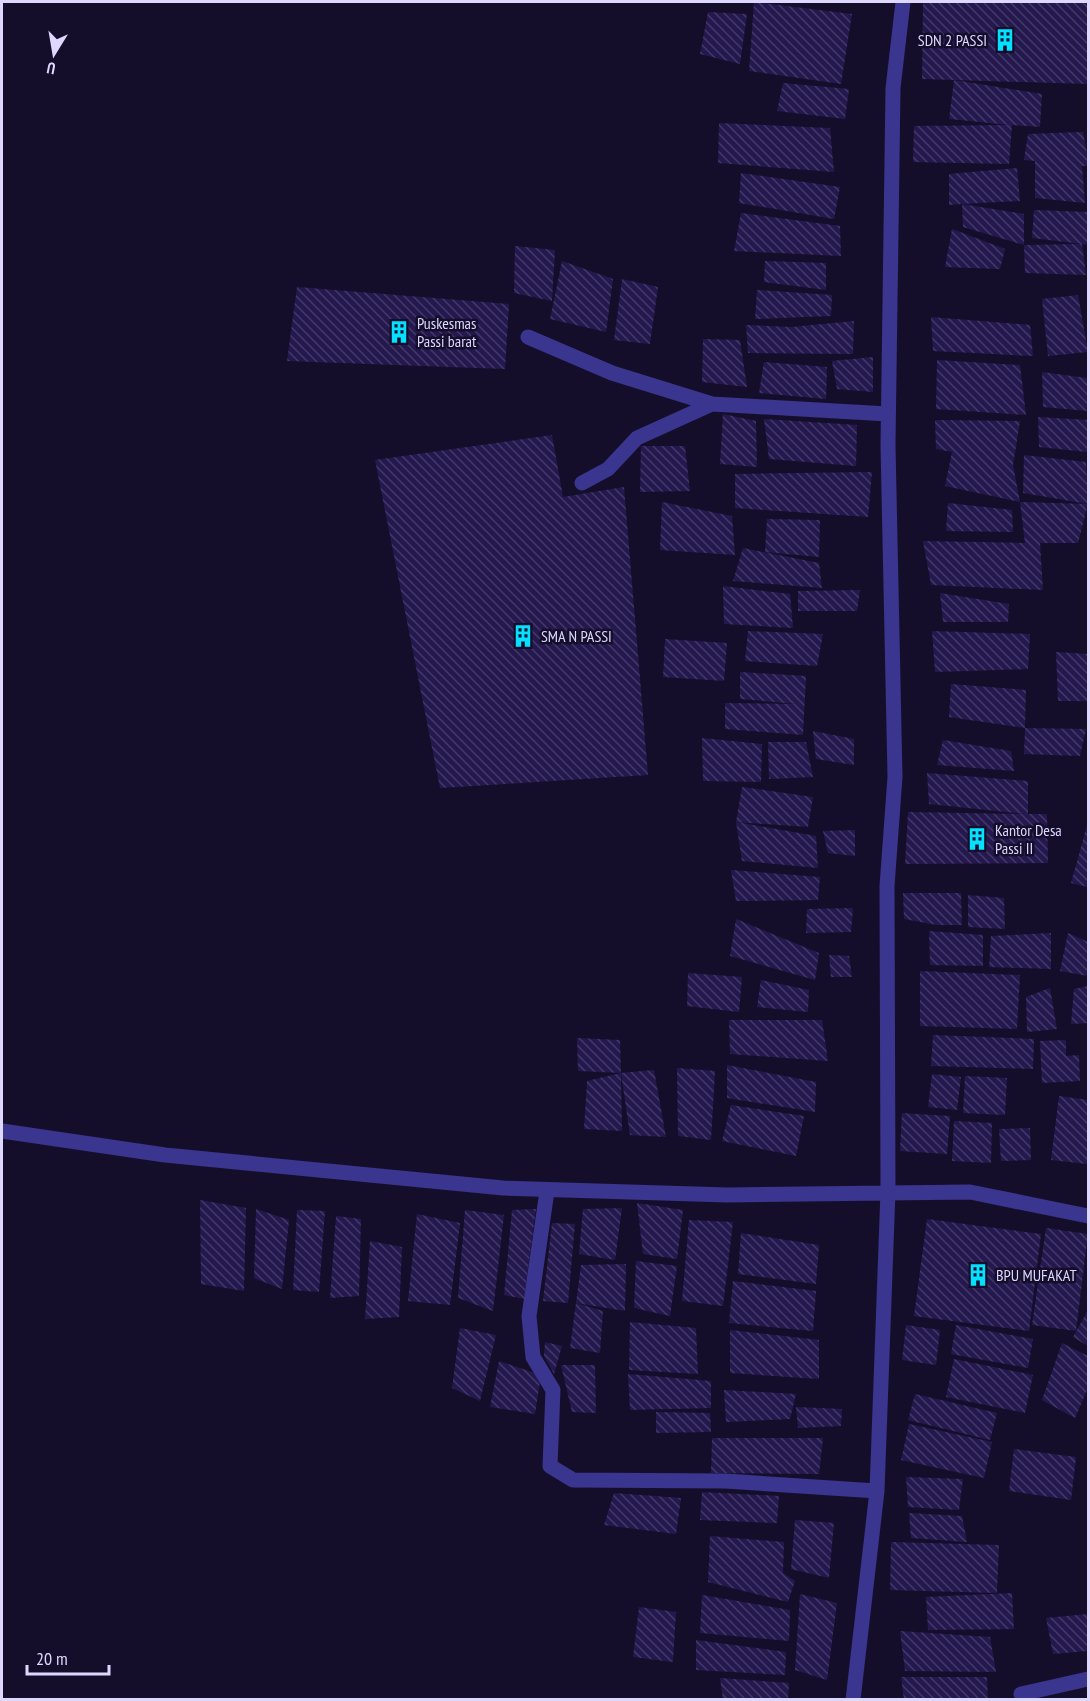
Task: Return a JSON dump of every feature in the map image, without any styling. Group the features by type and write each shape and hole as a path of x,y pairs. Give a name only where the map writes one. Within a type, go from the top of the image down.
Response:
{"street":[{"path":"853,1700 877,1491 888,1191 887,885 895,777 888,414 893,88 903,2"},
{"path":"528,337 612,373 712,404 888,414"},
{"path":"582,483 608,469 637,438 712,404"},
{"path":"2,1131 165,1155 547,1191 727,1195 888,1191 970,1192 1089,1216"},
{"path":"547,1191 529,1316 533,1357 553,1390 550,1466 573,1480 725,1481 877,1491"},
{"path":"1020,1694 1089,1679"}],"building":[{"path":"754,2 852,14 841,84 749,71"},
{"name":"SDN 2 PASSI","path":"923,2 1088,2 1088,84 922,79"},
{"path":"708,12 747,14 740,64 700,54"},
{"path":"954,80 1042,94 1040,127 1012,125 1009,164 913,162 914,126 1010,125 949,119"},
{"path":"783,83 849,89 845,119 777,111"},
{"path":"719,123 830,128 834,172 718,163"},
{"path":"1083,132 1088,159 1088,166 1082,166 1085,203 1035,198 1035,161 1024,160 1028,134"},
{"path":"1017,168 1020,201 949,205 949,174"},
{"path":"741,173 840,187 834,219 739,203"},
{"path":"962,204 1024,214 1024,245 963,227"},
{"path":"1034,210 1088,212 1088,245 1032,238"},
{"path":"741,213 840,226 841,256 734,251"},
{"path":"952,229 1005,249 1000,269 945,267"},
{"path":"1082,244 1086,275 1025,273 1024,245"},
{"path":"515,246 555,250 552,301 514,293"},
{"path":"562,261 613,279 606,332 550,319"},
{"path":"765,261 826,263 826,290 764,282"},
{"path":"622,279 658,287 650,344 614,340"},
{"name":"Puskesmas Passi barat","path":"297,287 509,304 505,369 287,361"},
{"path":"757,290 832,295 831,316 755,319"},
{"path":"1078,295 1088,352 1048,356 1042,299"},
{"path":"931,317 1030,325 1033,356 933,351"},
{"path":"854,321 853,354 748,353 746,325 792,327"},
{"path":"703,339 740,340 747,387 702,382"},
{"path":"873,357 873,392 837,389 832,361"},
{"path":"937,360 1020,365 1026,415 936,409"},
{"path":"764,362 827,367 826,399 759,393"},
{"path":"1042,372 1087,378 1088,411 1043,407"},
{"path":"723,414 756,421 757,467 720,464"},
{"path":"1038,417 1088,420 1087,452 1039,447"},
{"path":"764,419 857,425 856,466 769,459"},
{"path":"935,420 1020,421 1013,465 1020,502 945,486 952,452 936,449"},
{"name":"SMA N PASSI","path":"552,435 563,497 624,487 648,775 440,788 375,460"},
{"path":"641,446 685,446 690,491 640,492"},
{"path":"1024,455 1086,462 1088,504 1023,493"},
{"path":"872,472 868,517 735,508 735,474"},
{"path":"662,502 732,516 735,555 660,550"},
{"path":"1020,502 1088,504 1078,543 1040,543 1043,590 931,585 923,541 1025,543"},
{"path":"948,503 1012,510 1013,532 946,531"},
{"path":"767,519 820,520 819,557 765,552"},
{"path":"743,548 819,563 822,588 733,581"},
{"path":"723,586 790,594 793,628 724,624"},
{"path":"860,590 857,611 798,611 798,591"},
{"path":"940,593 1009,604 1008,622 943,622"},
{"path":"748,631 823,634 817,666 745,661"},
{"path":"932,631 1030,634 1028,669 935,672"},
{"path":"665,639 727,643 724,681 663,677"},
{"path":"1056,652 1088,654 1088,701 1058,701"},
{"path":"740,672 806,676 803,735 725,729 725,703 797,704 740,699"},
{"path":"951,684 1026,690 1025,728 949,717"},
{"path":"1025,728 1086,729 1080,756 1024,754"},
{"path":"813,731 854,739 854,765 816,759"},
{"path":"702,738 762,744 761,782 703,781"},
{"path":"943,740 1011,751 1014,771 937,765"},
{"path":"768,742 806,742 813,777 769,779"},
{"name":"Kantor Desa Passi II","path":"927,773 1028,781 1028,814 1047,814 1048,863 905,864 908,812 1025,814 929,804"},
{"path":"742,787 813,797 808,827 736,822"},
{"path":"736,822 816,836 818,868 742,861"},
{"path":"1088,822 1088,887 1071,883"},
{"path":"855,830 855,856 828,853 823,831"},
{"path":"731,870 820,877 818,900 736,901"},
{"path":"903,893 961,893 962,925 937,925 904,919"},
{"path":"968,895 1004,898 1005,929 968,927"},
{"path":"853,908 851,932 806,933 807,909"},
{"path":"736,919 819,953 815,980 730,956"},
{"path":"929,931 983,935 983,966 930,965"},
{"path":"1051,933 1051,969 989,967 991,936"},
{"path":"1068,933 1088,942 1088,976 1060,971"},
{"path":"829,955 849,956 852,977 831,977"},
{"path":"920,971 1020,975 1017,1029 920,1026"},
{"path":"688,973 742,977 739,1012 687,1006"},
{"path":"761,980 809,990 808,1012 757,1007"},
{"path":"1088,986 1088,1023 1071,1024 1074,989"},
{"path":"1050,988 1057,1029 1027,1032 1026,997"},
{"path":"729,1020 822,1020 828,1061 730,1054"},
{"path":"933,1035 1034,1039 1033,1069 931,1066"},
{"path":"577,1038 620,1040 621,1073 578,1071"},
{"path":"1066,1040 1066,1056 1079,1055 1080,1081 1042,1083 1040,1041"},
{"path":"727,1065 816,1082 815,1112 727,1098"},
{"path":"677,1068 715,1071 711,1140 678,1136"},
{"path":"654,1070 666,1137 630,1135 621,1073"},
{"path":"621,1073 622,1131 584,1129 587,1081"},
{"path":"932,1074 961,1077 957,1110 928,1107"},
{"path":"965,1076 1007,1078 1005,1115 963,1113"},
{"path":"1059,1096 1088,1100 1087,1164 1051,1160"},
{"path":"731,1105 804,1116 796,1156 722,1141"},
{"path":"902,1113 950,1116 947,1154 900,1151"},
{"path":"954,1121 992,1123 991,1163 952,1161"},
{"path":"1030,1128 1031,1160 1001,1161 999,1129"},
{"path":"200,1200 246,1208 244,1291 201,1284"},
{"path":"637,1203 683,1210 677,1259 643,1254"},
{"path":"622,1208 615,1260 579,1254 583,1209"},
{"path":"256,1209 289,1220 282,1289 254,1278"},
{"path":"536,1209 524,1299 504,1295 512,1210"},
{"path":"297,1210 325,1211 319,1292 293,1290"},
{"path":"465,1210 504,1215 493,1311 458,1298"},
{"path":"417,1214 460,1223 450,1305 408,1301"},
{"path":"336,1216 361,1219 359,1296 330,1298"},
{"name":"BPU MUFAKAT","path":"927,1219 1041,1234 1029,1331 914,1316"},
{"path":"689,1220 733,1222 723,1306 682,1301"},
{"path":"552,1223 575,1224 568,1303 543,1301"},
{"path":"1046,1228 1088,1234 1076,1331 1032,1325"},
{"path":"741,1233 819,1245 816,1284 738,1274"},
{"path":"370,1241 402,1247 399,1317 365,1319"},
{"path":"636,1261 677,1266 670,1316 634,1308"},
{"path":"626,1264 625,1311 576,1303 603,1311 600,1353 570,1348 581,1265"},
{"path":"733,1281 816,1291 813,1331 729,1323"},
{"path":"1088,1310 1088,1346 1073,1337"},
{"path":"630,1322 696,1328 698,1374 629,1370"},
{"path":"906,1325 940,1330 936,1365 902,1360"},
{"path":"956,1325 1033,1339 1028,1368 951,1354"},
{"path":"460,1328 496,1335 480,1401 452,1388"},
{"path":"730,1330 819,1340 819,1379 730,1373"},
{"path":"545,1342 562,1346 554,1374 544,1356"},
{"path":"1062,1343 1088,1356 1088,1388 1075,1418 1042,1400"},
{"path":"954,1359 1033,1375 1025,1413 946,1397"},
{"path":"499,1361 541,1375 535,1414 490,1407"},
{"path":"561,1365 595,1365 596,1413 572,1412"},
{"path":"628,1374 711,1381 711,1408 630,1410"},
{"path":"724,1390 796,1394 790,1419 726,1422"},
{"path":"915,1394 997,1413 990,1440 908,1420"},
{"path":"796,1407 842,1409 841,1426 798,1428"},
{"path":"656,1412 710,1413 711,1432 656,1433"},
{"path":"909,1424 992,1442 984,1478 901,1460"},
{"path":"712,1438 823,1438 819,1474 711,1473"},
{"path":"1014,1449 1076,1457 1071,1500 1009,1491"},
{"path":"906,1477 963,1479 959,1510 908,1507"},
{"path":"702,1492 779,1496 777,1523 700,1520"},
{"path":"614,1493 681,1498 676,1534 604,1525"},
{"path":"909,1513 962,1516 967,1542 911,1538"},
{"path":"795,1520 834,1523 829,1578 791,1569"},
{"path":"710,1536 784,1542 783,1573 795,1581 788,1602 708,1582"},
{"path":"891,1542 999,1545 997,1593 890,1590"},
{"path":"1012,1593 1014,1629 928,1630 926,1597"},
{"path":"800,1594 837,1603 827,1680 795,1670"},
{"path":"702,1595 790,1610 789,1641 700,1633"},
{"path":"639,1607 676,1612 673,1662 633,1657"},
{"path":"1088,1614 1088,1651 1053,1654 1046,1618"},
{"path":"900,1631 990,1637 996,1672 905,1671"},
{"path":"696,1640 786,1652 785,1675 696,1670"},
{"path":"901,1677 987,1677 988,1700 904,1700"},
{"path":"720,1678 789,1683 788,1700 723,1700"}],"place":[{"name":"SDN 2 PASSI","path":"1005,40"},
{"name":"Puskesmas Passi barat","path":"399,332"},
{"name":"SMA N PASSI","path":"523,636"},
{"name":"Kantor Desa Passi II","path":"977,839"},
{"name":"BPU MUFAKAT","path":"978,1275"}]}
